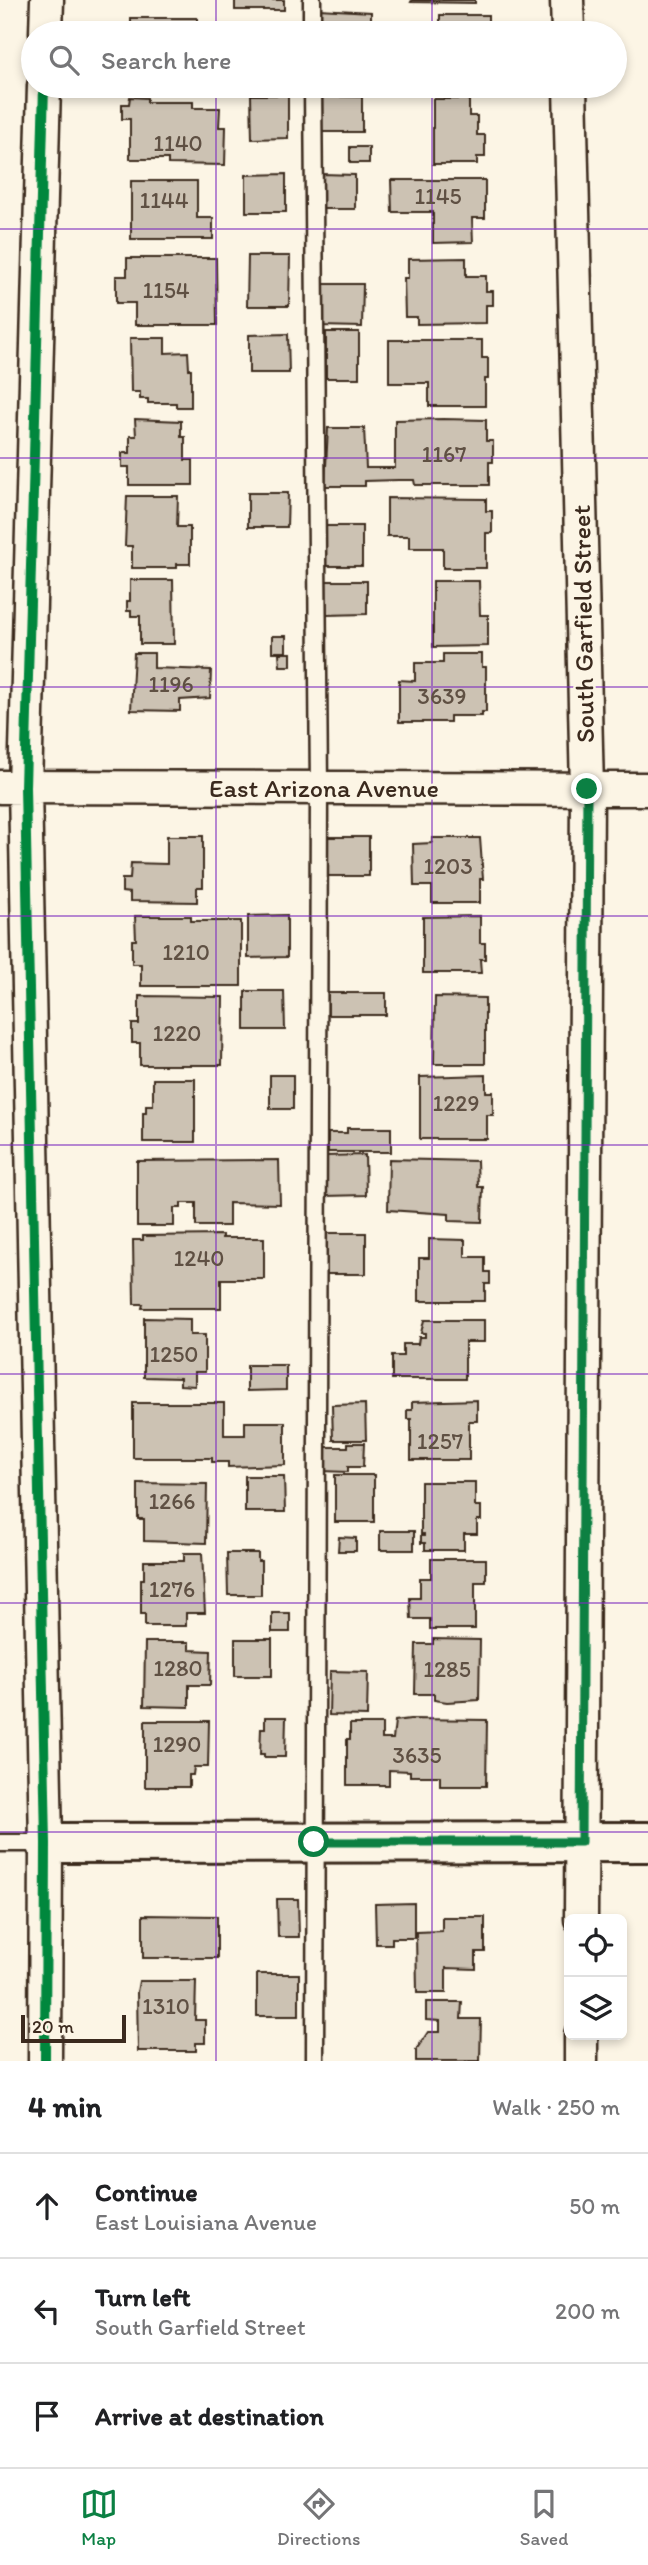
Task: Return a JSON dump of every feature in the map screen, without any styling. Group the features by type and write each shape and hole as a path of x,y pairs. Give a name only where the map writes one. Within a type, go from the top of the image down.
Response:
{"street":[{"path":"46,21 47,0"},
{"path":"568,0 568,21"},
{"path":"43,98 12,787 46,1843 45,2061"},
{"name":"South Garfield Street","path":"570,98 587,789 581,1914"},
{"name":"East Arizona Avenue","path":"12,787 648,789"},
{"path":"46,1843 648,1842"},
{"path":"581,2040 581,2061"}],"lane":[{"path":"312,0 312,21"},
{"path":"313,98 319,788 315,2061"},
{"path":"0,1843 46,1843"}],"building":[{"path":"235,0 284,0 284,10 235,10"},
{"path":"475,0 475,3 411,2"},
{"path":"319,9 371,12 371,21 319,21"},
{"path":"440,15 488,15 488,21 440,21"},
{"path":"131,18 197,18 197,21 131,21"},
{"path":"130,98 147,98 147,102 193,102 193,108 220,108 219,127 226,127 225,165 168,164 168,159 130,159 130,119 122,119 122,104 129,104"},
{"path":"251,98 288,98 288,138 252,139"},
{"path":"322,98 362,98 362,132 322,132"},
{"path":"433,99 469,99 469,116 477,116 477,135 485,135 485,157 477,157 477,164 433,164"},
{"path":"350,147 369,147 369,163 350,163"},
{"path":"286,174 286,212 246,212 246,175"},
{"path":"322,174 355,175 355,209 322,209"},
{"path":"391,180 485,180 485,218 472,218 473,242 433,243 433,212 392,212"},
{"path":"131,181 197,181 197,218 213,218 213,239 131,239"},
{"path":"248,256 290,256 289,306 247,306"},
{"path":"127,258 216,258 217,325 135,325 135,303 116,303 116,276 127,276"},
{"path":"466,258 466,276 486,276 486,291 493,291 493,305 486,305 486,323 417,324 417,317 405,317 404,278 408,278 408,259"},
{"path":"319,284 363,284 362,327 319,326"},
{"path":"326,332 359,332 359,378 326,378"},
{"path":"288,334 289,373 249,373 249,335"},
{"path":"130,338 165,338 165,353 188,352 191,407 176,407 176,403 148,403 148,399 140,399 140,392 131,392"},
{"path":"389,340 482,340 482,358 488,358 485,406 429,406 429,383 389,383"},
{"path":"135,419 181,421 181,437 185,437 185,460 193,460 193,485 129,485 129,467 122,467 122,453 130,453 130,436 136,436"},
{"path":"395,420 486,420 486,441 493,441 489,485 415,485 414,480 398,480 365,481 365,486 325,486 328,428 364,428 366,468 395,468"},
{"path":"248,493 288,493 287,527 248,527"},
{"path":"127,496 178,496 177,527 190,527 190,564 177,564 177,568 132,568 132,546 125,546"},
{"path":"387,498 486,499 486,511 492,511 492,533 486,533 486,568 443,568 443,548 409,548 409,536 387,536"},
{"path":"325,526 362,526 362,566 325,566"},
{"path":"130,580 173,580 174,644 140,644 140,616 131,616 131,611 127,611"},
{"path":"319,581 367,581 367,614 326,615 319,611"},
{"path":"433,581 479,581 480,615 488,615 488,646 433,647"},
{"path":"272,636 286,636 286,652 272,652"},
{"path":"134,653 154,653 154,668 211,670 210,698 180,700 180,711 131,710"},
{"path":"279,653 291,653 291,666 280,666"},
{"path":"443,654 482,654 482,667 486,667 486,712 482,712 482,716 450,716 450,722 399,722 399,680 415,681 415,663 443,663"},
{"path":"167,836 203,836 203,887 197,887 197,902 130,901 130,893 122,892 122,879 130,879 131,863 167,864"},
{"path":"325,837 369,837 369,876 325,876"},
{"path":"432,838 480,838 483,879 480,879 480,903 432,903 432,886 414,886 413,844 432,843"},
{"path":"287,915 287,957 248,958 248,916"},
{"path":"135,916 191,916 191,921 241,921 241,986 141,986 141,964 132,964 132,940 136,940"},
{"path":"480,916 480,943 485,943 485,959 480,959 481,973 423,973 423,917"},
{"path":"245,991 284,991 285,1030 245,1030"},
{"path":"328,993 386,993 386,1015 328,1015"},
{"path":"139,996 223,997 222,1065 140,1065 140,1043 132,1043 132,1024 139,1024"},
{"path":"435,997 485,998 485,1064 434,1064"},
{"path":"270,1075 293,1075 293,1109 270,1109"},
{"path":"486,1075 486,1092 493,1092 493,1115 487,1115 487,1139 420,1139 420,1077"},
{"path":"153,1079 195,1079 195,1142 143,1142 143,1113 146,1113 146,1105 153,1105"},
{"path":"347,1128 391,1128 391,1152 328,1152 328,1133 347,1133"},
{"path":"365,1155 366,1195 325,1196 325,1156"},
{"path":"389,1159 477,1161 478,1187 483,1187 482,1222 449,1221 449,1214 388,1210"},
{"path":"279,1160 280,1204 229,1203 229,1226 196,1226 196,1203 181,1203 181,1208 174,1208 174,1226 137,1226 137,1161"},
{"path":"327,1233 366,1233 366,1274 327,1274"},
{"path":"222,1235 222,1238 264,1238 264,1279 221,1279 221,1308 142,1308 143,1304 134,1304 133,1240 143,1240 143,1236"},
{"path":"429,1239 465,1240 465,1257 485,1257 485,1272 490,1272 490,1284 485,1284 485,1301 419,1301 419,1258 429,1258"},
{"path":"144,1318 190,1319 190,1335 205,1335 205,1372 195,1372 195,1386 180,1385 180,1378 144,1377"},
{"path":"424,1320 484,1320 484,1342 465,1342 465,1379 392,1379 392,1356 403,1356 403,1344 418,1344 419,1337 425,1337 425,1333 421,1333"},
{"path":"247,1365 286,1365 286,1390 247,1391"},
{"path":"477,1400 477,1421 469,1421 469,1460 411,1460 411,1419 407,1419 407,1410 412,1410 412,1402"},
{"path":"133,1403 224,1403 224,1435 245,1435 245,1422 285,1422 285,1465 228,1467 228,1462 212,1462 212,1458 133,1458"},
{"path":"365,1404 366,1440 333,1440 332,1405"},
{"path":"348,1443 364,1443 363,1467 348,1467 348,1472 322,1471 322,1447 348,1447"},
{"path":"335,1475 374,1475 374,1522 335,1522"},
{"path":"245,1476 284,1476 285,1512 245,1512"},
{"path":"421,1482 475,1482 475,1506 481,1506 481,1520 477,1520 477,1534 464,1534 464,1550 425,1550 425,1543 421,1543 421,1536 424,1534 421,1534"},
{"path":"138,1483 207,1484 206,1543 144,1541 144,1519 138,1519"},
{"path":"380,1531 414,1531 414,1550 380,1550"},
{"path":"339,1537 356,1538 356,1551 338,1551"},
{"path":"184,1553 202,1553 205,1613 186,1613 186,1626 145,1626 145,1614 141,1614 144,1561 184,1561"},
{"path":"227,1553 258,1553 258,1561 261,1561 261,1595 228,1595"},
{"path":"431,1559 486,1559 486,1582 475,1582 475,1629 430,1629 430,1619 411,1619 410,1598 420,1598 420,1578 431,1578"},
{"path":"272,1613 290,1613 290,1632 272,1632"},
{"path":"235,1639 272,1639 272,1676 235,1676"},
{"path":"433,1639 480,1640 479,1700 447,1702 434,1700 434,1694 415,1694 416,1644 433,1644"},
{"path":"145,1642 189,1642 189,1650 211,1651 210,1685 189,1685 189,1707 144,1706"},
{"path":"330,1671 368,1672 367,1716 329,1715"},
{"path":"265,1717 286,1717 285,1757 264,1757 264,1754 260,1754 261,1728 265,1728"},
{"path":"487,1720 486,1786 440,1786 440,1776 410,1776 410,1771 389,1770 389,1785 347,1785 347,1739 350,1739 350,1724 382,1724 382,1739 393,1739 395,1721"},
{"path":"145,1721 209,1721 208,1767 194,1767 193,1775 189,1775 189,1787 145,1787"},
{"path":"277,1899 298,1899 299,1937 278,1937"},
{"path":"414,1903 414,1938 392,1938 392,1944 376,1944 375,1904"},
{"path":"143,1915 217,1916 217,1958 143,1958"},
{"path":"442,1917 485,1917 485,1952 476,1952 476,1969 446,1968 446,1993 417,1993 416,1932 442,1931"},
{"path":"257,1974 299,1974 299,2016 257,2016"},
{"path":"139,1981 196,1981 195,2020 205,2020 205,2043 196,2043 196,2051 138,2051"},
{"path":"426,2002 462,2002 461,2019 481,2019 480,2061 416,2061 416,2050 428,2032 440,2032 440,2021 426,2020"}],"cycle path":[{"path":"44,98 25,787 46,1843 45,2061"}],"route":[{"path":"314,1842 581,1842 587,789"}]}
